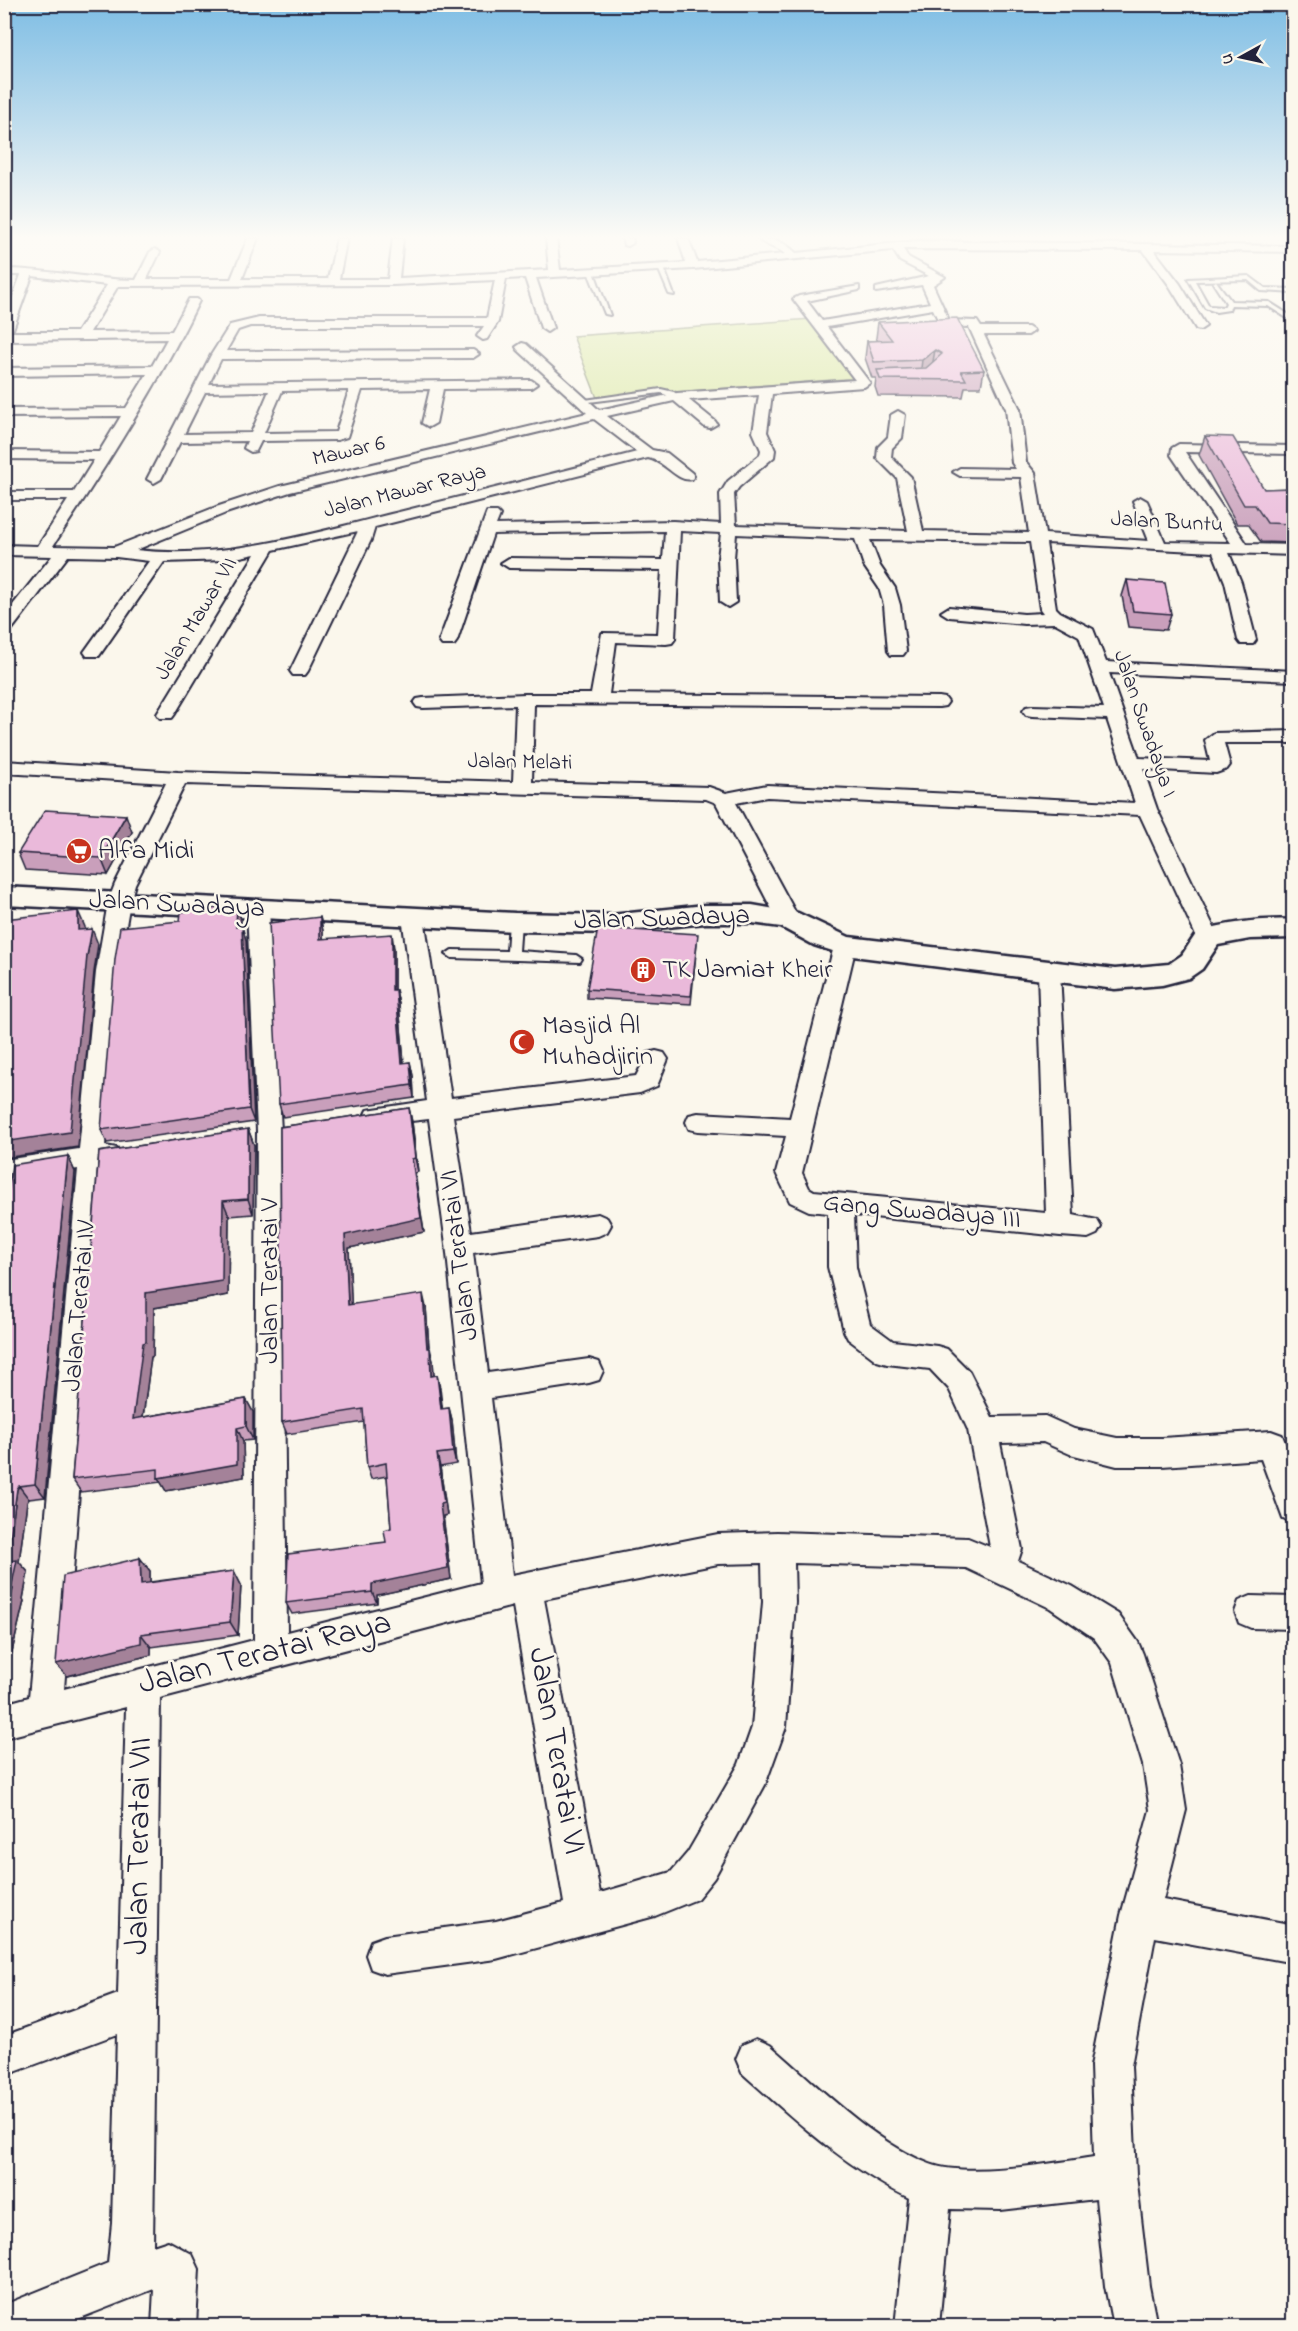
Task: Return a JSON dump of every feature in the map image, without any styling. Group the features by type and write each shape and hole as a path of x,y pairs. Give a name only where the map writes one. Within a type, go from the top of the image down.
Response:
{"street":[{"path":"42,552 80,496 170,347"},
{"path":"154,479 222,347"},
{"path":"311,347 328,355 357,386 436,385 470,369 480,347"},
{"path":"201,388 277,387 328,355 369,347"},
{"path":"522,347 598,416 648,454 662,456 687,476"},
{"name":"Mawar 6","path":"117,552 221,510 285,489 598,416 632,406 677,397 870,383 839,347"},
{"path":"983,347 1013,409 1019,463 1029,473 1048,609 1059,618"},
{"path":"217,355 328,355 470,369 531,384"},
{"path":"4,372 156,370"},
{"path":"429,423 436,385"},
{"path":"175,438 254,443 342,434 357,386"},
{"path":"254,443 277,387"},
{"path":"728,603 727,494 733,484 767,457 768,450 760,432 766,391"},
{"path":"677,397 710,424"},
{"path":"4,413 130,412"},
{"path":"898,415 895,438 885,447 884,458 904,477 916,535"},
{"path":"1243,549 1178,455 1179,448 1293,450"},
{"name":"Jalan Mawar Raya","path":"4,550 117,552 159,557 226,555 369,524 648,454"},
{"path":"4,455 103,456"},
{"path":"960,472 1029,473"},
{"path":"448,641 500,492"},
{"path":"4,496 80,496"},
{"path":"1140,501 1159,546"},
{"path":"299,671 369,524"},
{"path":"599,699 608,638 666,639 674,526"},
{"name":"Jalan Buntu","path":"486,530 674,526 861,535 1039,538 1159,546 1293,550"},
{"path":"861,535 872,566 887,588 892,605 897,651"},
{"name":"Jalan Mawar VII","path":"166,714 267,547"},
{"path":"1219,548 1233,582 1247,640"},
{"path":"4,628 12,607 64,551"},
{"path":"93,652 159,557"},
{"path":"509,563 670,565"},
{"path":"949,612 1024,620 1059,618"},
{"name":"Jalan Swadaya I","path":"1059,618 1087,633 1147,809 1208,938"},
{"path":"1099,667 1293,676"},
{"path":"522,787 525,699"},
{"path":"423,703 525,699 939,702"},
{"path":"1032,711 1115,714"},
{"path":"1132,763 1216,767 1220,765 1214,740 1221,737 1293,737"},
{"name":"Jalan Melati","path":"4,767 178,778 686,791 709,793 724,799"},
{"path":"119,902 125,884 178,778"},
{"path":"788,919 724,799 767,791 1147,809"},
{"name":"Jalan Swadaya","path":"4,896 515,922 611,924 705,914 752,914 788,919 845,946 1115,979 1154,976 1185,969 1208,938"},
{"name":"Jalan Teratai IV","path":"45,1711 107,972 119,902"},
{"name":"Jalan Teratai V","path":"258,909 269,1132 271,1653"},
{"name":"Jalan Teratai VI","path":"413,917 441,1106 475,1388 512,1591 585,1915"},
{"path":"1208,938 1233,931 1265,927 1293,928"},
{"name":"Gang Swadaya III","path":"845,946 789,1173 792,1185 799,1195 809,1201 1088,1227"},
{"path":"1048,972 1060,1225"},
{"path":"349,1120 441,1106 640,1084 648,1080 656,1059"},
{"path":"698,1122 800,1128"},
{"path":"4,1170 128,1152"},
{"path":"841,1204 842,1267 858,1331 887,1352 937,1358 959,1380 983,1431 1006,1549 999,1568"},
{"path":"459,1244 598,1225"},
{"path":"475,1388 589,1371"},
{"path":"983,1431 1045,1429 1070,1442 1117,1452 1162,1452 1271,1445 1293,1509"},
{"path":"385,1955 496,1940 655,1897 684,1886 701,1865 753,1773 769,1727 779,1602 777,1548"},
{"name":"Jalan Teratai Raya","path":"4,1721 512,1591 718,1549 777,1548 968,1553 1061,1597 1106,1626 1126,1654 1161,1765 1168,1810 1140,1915 1111,2066 1115,2175 1127,2286 1135,2326"},
{"path":"1251,1612 1293,1614"},
{"name":"Jalan Teratai VII","path":"129,2275 133,2223 143,1686"},
{"path":"1140,1915 1293,1944"},
{"path":"4,2056 137,2007"},
{"path":"756,2059 831,2124 882,2160 931,2186 973,2190 1031,2187 1115,2175"},
{"path":"917,2326 931,2186"},
{"path":"7,2326 85,2296 129,2275 168,2263 177,2269 174,2326"}],"lane":[{"path":"580,401 661,391 672,393 677,397"},
{"path":"513,955 515,922"},
{"path":"452,954 576,959"}],"green space":[{"path":"577,347 834,347 858,378 597,398"}],"building":[{"path":"869,347 972,347 984,370 961,371 966,380 880,379 877,370 926,368 942,354 935,350 922,360 874,362"},
{"path":"1205,436 1233,437 1264,489 1293,488 1293,524 1267,523 1255,505 1244,505"},
{"path":"1127,580 1165,583 1171,614 1133,611"},
{"path":"45,810 126,815 101,858 18,853"},
{"path":"237,906 236,927 242,926 249,1109 101,1130 115,959 120,927 180,921 181,912"},
{"path":"78,911 78,930 92,929 87,956 70,1132 4,1142 4,919"},
{"path":"320,917 320,939 392,934 392,990 396,990 402,1063 410,1062 412,1085 279,1104 269,923"},
{"name":"TK Jamiat Kheir","path":"598,928 698,934 691,996 587,989"},
{"path":"409,1108 415,1158 412,1159 421,1218 345,1235 348,1305 423,1294 431,1376 437,1375 441,1409 449,1408 453,1452 437,1454 444,1503 440,1504 448,1568 372,1584 372,1592 286,1603 288,1554 386,1542 384,1530 391,1528 386,1463 367,1467 363,1409 282,1422 280,1127"},
{"path":"248,1129 248,1199 223,1201 222,1281 146,1293 146,1342 143,1343 133,1419 246,1399 246,1426 237,1428 237,1464 158,1478 158,1469 72,1479 99,1152"},
{"path":"68,1156 35,1484 19,1486 17,1489 7,1561 17,1560 11,1589 13,1589 4,1624 4,1193 8,1193 12,1165"},
{"path":"140,1558 141,1584 234,1571 230,1622 141,1634 141,1643 56,1664 63,1576"}],"place":[{"name":"Alfa Midi","path":"79,851"},
{"name":"TK Jamiat Kheir","path":"643,970"},
{"name":"Masjid Al Muhadjirin","path":"522,1042"}]}
